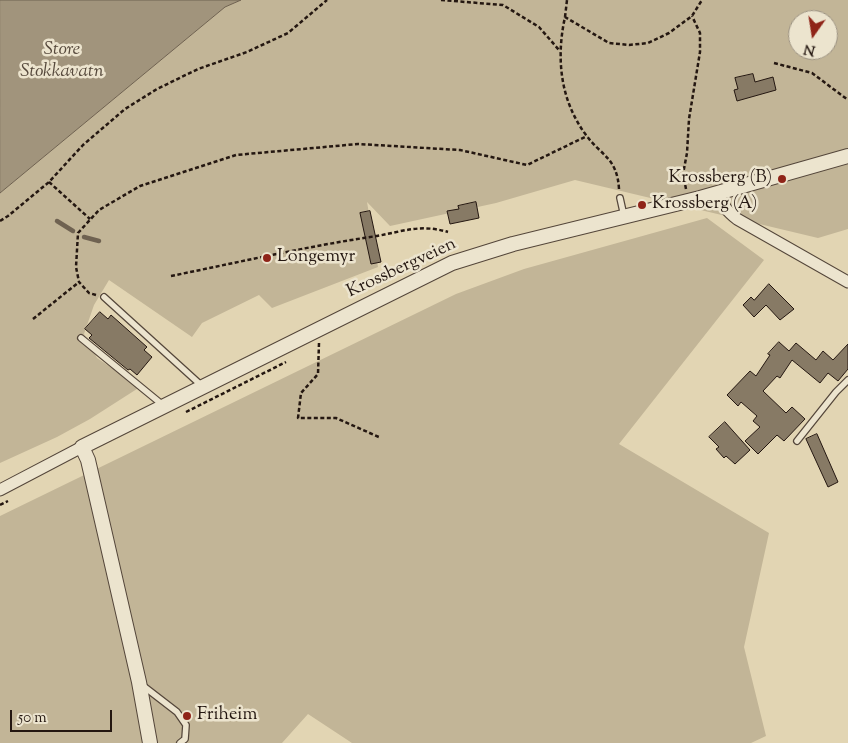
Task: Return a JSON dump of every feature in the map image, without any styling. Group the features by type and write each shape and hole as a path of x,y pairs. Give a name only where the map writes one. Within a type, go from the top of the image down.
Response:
{"street":[{"name":"Krossbergveien","path":"0,490 82,447 452,263 513,244 718,192 848,156"},
{"path":"718,192 722,204 737,220 848,282"},
{"path":"82,447 88,460 139,682 150,743"}],"lane":[{"path":"620,198 624,216"},
{"path":"104,297 204,387"},
{"path":"81,338 164,406"},
{"path":"797,441 836,392 848,380"},
{"path":"139,682 177,712 186,725 185,739 180,743"}],"path":[{"path":"0,221 49,182 83,145 125,109 157,89 198,69 247,52 288,33 327,0"},
{"path":"441,0 503,5"},
{"path":"499,0 503,5 539,28 559,50"},
{"path":"567,0 559,50 561,76 568,100 586,136 612,162 619,180 620,198"},
{"path":"564,16 609,43 629,46 648,43 669,33 692,16 702,0"},
{"path":"686,189 683,174 687,153 689,119 700,52 700,33 692,16"},
{"path":"774,63 812,73 848,100"},
{"path":"104,297 89,294 79,282 76,267 78,233 98,210 140,186 236,155 358,144 460,150 526,165 586,136"},
{"path":"49,182 90,220"},
{"path":"171,276 413,228 434,228 448,232"},
{"path":"33,319 79,282"},
{"path":"314,332 320,345 318,374 301,393 298,418 336,418 380,438"},
{"path":"311,349 320,345"},
{"path":"181,414 294,358"}],"shaded area":[{"path":"241,0 848,0 848,229 818,238 575,180 496,203 390,226 367,202 378,267 272,308 259,295 202,323 192,337 109,280 94,305 84,334 97,358 140,387 90,419 57,437 0,463 0,193 225,7"},
{"path":"707,218 764,260 619,444 769,533 744,647 766,736 751,743 352,743 308,714 282,743 0,743 0,516 456,294 524,269"}],"water":[{"name":"Store Stokkavatn","path":"0,0 241,0 225,7 0,193"}],"building":[{"path":"753,74 755,82 773,77 776,90 737,101 734,90 738,89 735,78"},
{"path":"476,202 479,218 450,224 447,211 459,209 458,206"},
{"path":"370,211 381,262 371,264 360,213"},
{"path":"769,284 794,309 780,320 766,305 754,317 743,305 751,297 754,300"},
{"path":"100,312 108,319 111,315 147,347 144,350 152,357 137,375 130,369 128,370 89,338 92,335 85,329"},
{"path":"779,342 789,351 796,343 816,360 823,351 833,360 848,344 848,369 838,381 828,373 820,383 792,360 780,378 777,376 763,391 786,413 792,407 805,419 784,441 777,435 758,454 745,441 760,427 753,421 757,416 741,402 738,406 727,395 750,371 756,376 770,355 768,354"},
{"path":"725,422 750,450 735,464 726,456 724,458 716,449 719,447 709,437"},
{"path":"817,434 838,482 828,487 806,439"}],"waterway":[{"path":"57,221 73,231"},
{"path":"84,237 99,241"}],"place":[{"name":"Krossberg (B)","path":"782,179"},
{"name":"Krossberg (A)","path":"642,205"},
{"name":"Longemyr","path":"267,258"},
{"name":"Friheim","path":"187,716"}]}
